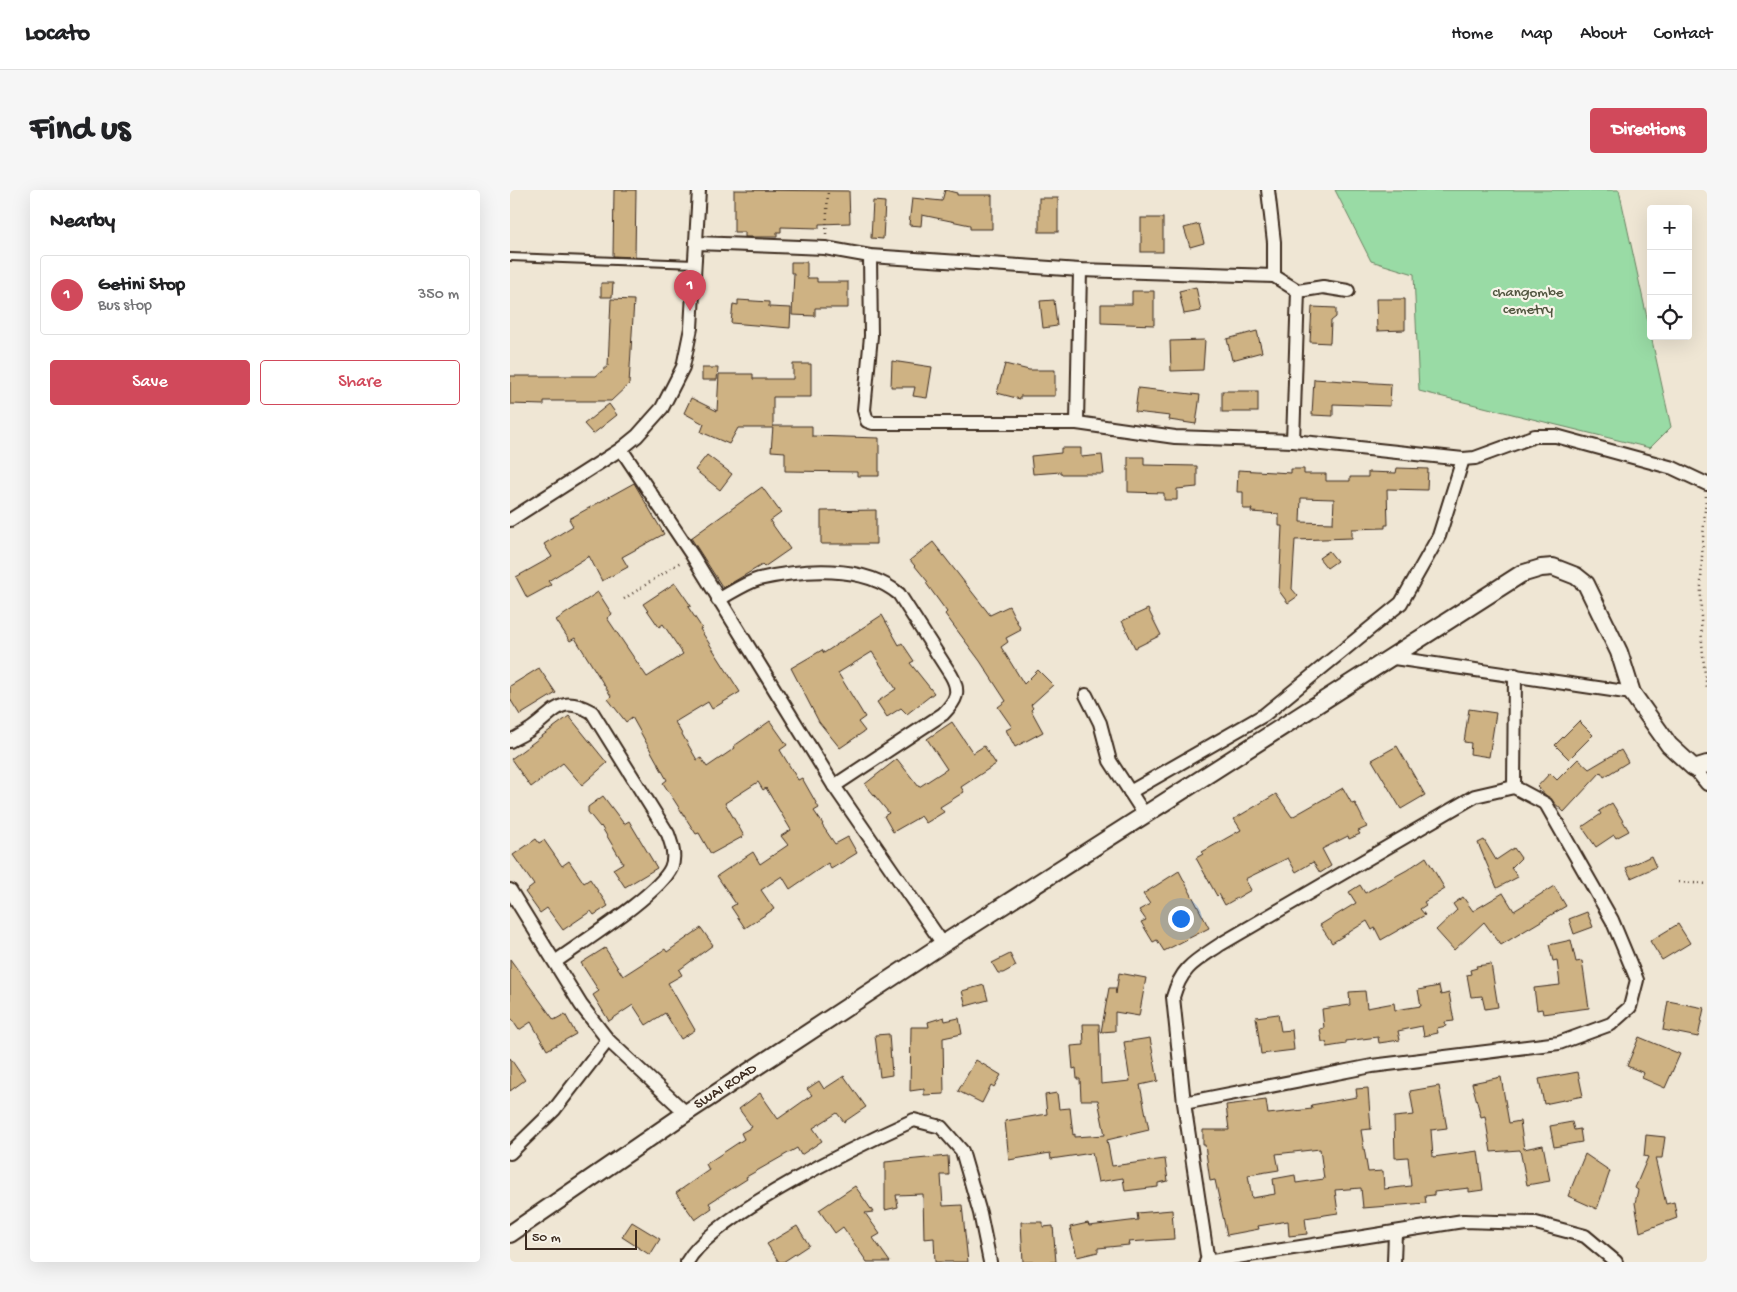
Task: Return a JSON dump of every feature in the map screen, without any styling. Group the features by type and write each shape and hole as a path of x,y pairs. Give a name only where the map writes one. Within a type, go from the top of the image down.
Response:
{"street":[{"path":"510,520 621,449 637,436 662,408 683,367 691,328 699,190"},
{"path":"1268,190 1274,242 1274,276"},
{"path":"696,243 825,248 870,256 1080,270 1274,276 1298,291 1323,287 1348,291"},
{"path":"870,256 871,336 864,410 867,420 881,424 1077,423 1174,437 1293,441 1464,459 1475,458 1535,436 1556,436 1673,468 1707,484"},
{"path":"1077,423 1080,270"},
{"path":"1293,441 1298,291"},
{"path":"621,449 692,555 834,786 943,944"},
{"path":"1130,792 1264,715 1401,603 1439,536 1464,459"},
{"name":"SWAI ROAD","path":"513,1227 943,944 1394,658 1521,574 1541,568 1553,567 1576,576 1586,584 1619,652 1632,693 1669,745 1700,766"},
{"path":"718,600 757,580 796,573 824,571 872,578 888,584 899,594 952,675 958,688 957,695 954,703 943,714 834,786"},
{"path":"1394,658 1632,693"},
{"path":"1514,787 1516,676"},
{"path":"1086,695 1100,723 1110,761 1145,815"},
{"path":"510,741 532,729 556,707 570,704 580,706 592,712 668,834 673,849 672,867 654,889 555,962"},
{"path":"1700,766 1707,784"},
{"path":"1184,1103 1372,1066 1559,1043 1611,1024 1630,1007 1637,980 1612,920 1546,804 1514,787 1475,796 1220,944 1186,968 1176,986 1173,998 1184,1103 1207,1262 1463,1221 1536,1223 1585,1236 1616,1262"},
{"path":"510,890 581,1005 608,1040 686,1112"},
{"path":"510,1153 554,1110 608,1040"},
{"path":"687,1262 715,1230 780,1189 871,1140 914,1120 941,1127 962,1150 980,1213 990,1262"},
{"path":"1394,1262 1395,1232"}],"lane":[{"path":"510,257 695,264"}],"path":[{"path":"825,248 828,190"},
{"path":"1707,484 1702,555 1702,618 1707,688"},
{"path":"624,599 692,555"},
{"path":"1679,882 1707,884"}],"green space":[{"name":"changombe cemetry","path":"1335,190 1619,190 1647,318 1647,340 1652,340 1671,427 1650,448 1419,391 1414,274 1371,261"}],"building":[{"path":"614,190 636,190 635,257 613,256"},
{"path":"734,190 849,191 850,223 819,224 819,228 781,227 781,232 777,232 777,237 745,237 745,232 734,232"},
{"path":"945,190 957,193 957,195 992,195 992,229 970,229 970,225 922,215 921,226 909,225 912,198 942,201"},
{"path":"1039,198 1058,198 1058,232 1039,232"},
{"path":"873,201 885,202 883,239 871,238"},
{"path":"1141,218 1163,218 1163,252 1141,252"},
{"path":"1199,224 1204,243 1190,247 1184,228"},
{"path":"791,262 807,262 807,278 817,278 817,282 848,282 848,308 815,308 815,316 792,315 794,273 791,273"},
{"path":"601,283 613,283 612,297 601,297"},
{"path":"1196,287 1201,311 1184,314 1179,291"},
{"path":"1132,291 1154,291 1154,325 1101,323 1101,304 1132,304"},
{"path":"611,299 634,300 629,384 611,401 544,401 544,405 510,404 510,376 596,376 608,366"},
{"path":"1376,299 1405,299 1405,330 1377,331"},
{"path":"738,300 769,302 769,307 791,308 790,328 731,323 733,304 738,305"},
{"path":"1054,300 1057,326 1043,328 1040,301"},
{"path":"1312,307 1336,308 1336,317 1331,321 1330,343 1310,342"},
{"path":"1257,331 1262,352 1232,360 1227,339"},
{"path":"1205,340 1203,370 1171,371 1170,341"},
{"path":"892,361 932,367 927,398 913,396 915,387 891,387"},
{"path":"793,364 811,364 811,397 773,397 773,428 738,428 729,444 701,432 704,424 684,413 691,398 717,411 719,374 753,374 753,379 793,379"},
{"path":"1005,364 1029,370 1055,370 1055,396 1020,396 1020,399 997,393"},
{"path":"702,368 718,368 717,380 702,380"},
{"path":"1314,379 1391,384 1390,406 1333,404 1333,416 1312,415"},
{"path":"1138,388 1200,395 1196,424 1169,420 1170,416 1135,412"},
{"path":"1222,391 1258,391 1258,412 1222,412"},
{"path":"609,404 617,415 593,434 584,424"},
{"path":"773,426 812,426 812,436 879,438 879,476 857,476 857,472 785,471 785,452 771,451"},
{"path":"1061,448 1081,448 1081,457 1102,455 1104,474 1061,474 1061,472 1033,474 1031,456 1061,453"},
{"path":"707,455 732,474 720,490 695,470"},
{"path":"1128,457 1144,457 1144,465 1197,466 1197,487 1177,489 1177,500 1164,500 1164,493 1128,492"},
{"path":"1397,468 1428,469 1427,490 1387,489 1388,525 1385,525 1385,528 1352,529 1352,538 1295,540 1292,589 1298,596 1288,603 1279,591 1282,526 1279,526 1279,514 1251,512 1252,509 1243,509 1243,492 1237,492 1238,470 1291,473 1291,469 1304,469 1304,474 1326,474 1326,481 1350,481 1350,477 1368,477 1368,472 1396,473","holes":["1301,498 1334,499 1333,523 1300,522"]},
{"path":"634,483 664,534 622,557 628,567 602,581 589,556 548,581 551,585 527,598 516,577 552,557 544,544 573,526 569,519"},
{"path":"762,487 781,513 770,521 790,549 764,567 762,565 723,588 691,538"},
{"path":"876,510 876,544 821,544 821,511"},
{"path":"933,542 990,615 1009,606 1021,630 1006,638 1008,642 1001,647 1024,684 1038,670 1053,685 1031,705 1033,708 1031,710 1043,732 1015,747 1006,730 1012,727 998,707 1006,701 980,661 945,614 947,612 926,583 928,582 910,560"},
{"path":"1329,551 1337,561 1327,568 1319,558"},
{"path":"675,583 691,606 688,607 702,628 700,629 740,692 712,709 708,702 675,722 697,760 701,758 707,767 770,721 787,745 780,750 798,780 802,778 819,808 814,811 822,825 835,844 848,837 857,853 831,869 828,863 790,889 782,876 761,890 774,909 745,928 731,907 736,904 717,876 753,852 760,864 788,845 781,836 791,830 766,788 763,790 758,782 725,803 744,836 711,854 699,833 696,834 663,783 667,780 632,717 626,722 608,699 611,696 575,638 570,641 556,620 598,592 612,614 607,618 647,677 683,654 663,624 659,627 643,604"},
{"path":"1148,609 1161,635 1135,648 1122,621"},
{"path":"882,615 899,645 902,643 914,661 910,663 934,693 907,714 901,708 887,717 877,702 896,689 872,652 838,673 865,717 858,722 865,731 840,748 819,722 791,668 822,650 824,653"},
{"path":"539,668 556,693 520,715 510,699 510,686"},
{"path":"1469,709 1496,713 1489,757 1470,754 1471,743 1464,742"},
{"path":"569,716 607,763 582,785 563,763 531,787 511,759"},
{"path":"1579,721 1593,735 1569,759 1555,745"},
{"path":"952,722 973,753 984,746 996,764 961,787 964,792 940,807 944,812 926,823 921,816 893,832 884,816 889,813 865,784 897,759 919,787 947,769 927,739"},
{"path":"1397,746 1425,795 1401,809 1372,760"},
{"path":"1621,750 1628,762 1604,777 1601,772 1564,812 1537,787 1550,773 1557,780 1578,759 1589,769"},
{"path":"1343,788 1352,804 1355,803 1367,827 1358,831 1360,834 1349,839 1348,836 1322,849 1331,866 1320,873 1313,862 1296,872 1288,858 1245,879 1251,890 1225,905 1219,894 1217,896 1196,858 1203,854 1202,852 1241,830 1234,819 1276,794 1292,817"},
{"path":"603,796 624,824 629,821 657,868 625,887 613,869 623,863 601,826 588,812 588,807"},
{"path":"1612,803 1629,831 1616,838 1614,835 1596,847 1582,827 1601,814 1599,811"},
{"path":"536,839 539,843 544,840 562,866 569,861 584,883 590,879 608,906 594,915 591,911 563,930 547,908 540,913 525,892 534,885 513,855"},
{"path":"1484,840 1496,860 1514,848 1521,858 1511,868 1518,877 1497,888 1478,843"},
{"path":"1651,856 1656,867 1631,878 1626,868"},
{"path":"1426,857 1445,889 1424,902 1426,905 1420,909 1425,915 1381,940 1375,928 1372,930 1367,921 1332,943 1320,925 1356,903 1349,892 1360,885 1365,893 1407,870"},
{"path":"1179,871 1209,928 1164,951 1157,940 1153,942 1141,922 1146,920 1139,910 1150,904 1143,894"},
{"path":"1554,886 1566,906 1501,945 1484,922 1454,950 1436,930 1457,910 1453,904 1463,897 1473,911 1503,893 1514,911"},
{"path":"1587,912 1593,927 1574,934 1569,919"},
{"path":"1678,924 1690,943 1662,960 1650,941"},
{"path":"701,928 713,945 679,970 682,975 668,983 695,1030 681,1039 665,1013 646,1025 633,1005 609,1021 593,995 599,991 581,963 605,948 623,976 665,949 667,952"},
{"path":"1571,940 1576,962 1582,961 1589,1008 1543,1014 1542,1009 1537,1010 1534,988 1560,985 1557,960 1553,961 1549,945"},
{"path":"1010,954 1016,966 1003,973 998,973 992,963"},
{"path":"510,959 554,1020 565,1014 576,1034 547,1050 531,1022 519,1030 510,1017"},
{"path":"1491,964 1498,1007 1485,1009 1482,996 1471,997 1467,975 1471,974 1470,970 1477,968 1476,966"},
{"path":"1119,973 1146,978 1139,1016 1115,1012 1115,1031 1101,1032 1109,988 1115,988 1116,994"},
{"path":"984,985 988,1000 966,1006 962,991"},
{"path":"1439,986 1441,995 1449,993 1454,1021 1445,1022 1446,1026 1437,1028 1438,1033 1424,1036 1422,1026 1398,1031 1400,1040 1379,1043 1378,1037 1346,1041 1346,1044 1327,1047 1326,1042 1322,1042 1320,1029 1324,1028 1322,1009 1350,1005 1349,992 1365,991 1367,1008 1394,1003 1395,1010 1421,1006 1418,990"},
{"path":"1668,1001 1704,1008 1698,1037 1663,1030"},
{"path":"1278,1014 1281,1031 1292,1030 1294,1050 1261,1054 1256,1017"},
{"path":"944,1017 945,1021 959,1018 962,1034 943,1038 944,1094 924,1095 924,1089 910,1091 911,1027 929,1027 928,1022"},
{"path":"1083,1024 1099,1024 1101,1084 1130,1081 1124,1042 1150,1038 1158,1081 1140,1085 1149,1130 1107,1140 1112,1166 1165,1159 1168,1181 1158,1183 1158,1187 1125,1191 1123,1178 1098,1182 1092,1153 1051,1159 1050,1153 1009,1160 1005,1121 1047,1114 1045,1095 1057,1093 1059,1109 1070,1108 1073,1135 1075,1134 1075,1137 1105,1135 1098,1100 1081,1100 1080,1079 1077,1079 1076,1068 1073,1069 1071,1046 1084,1045"},
{"path":"889,1034 892,1075 880,1077 875,1035"},
{"path":"1639,1037 1680,1054 1665,1088 1642,1078 1644,1073 1627,1066"},
{"path":"510,1058 525,1080 510,1091"},
{"path":"976,1060 1001,1075 994,1087 991,1085 982,1103 958,1091"},
{"path":"1578,1072 1583,1096 1544,1104 1539,1079"},
{"path":"844,1076 866,1107 844,1122 837,1113 813,1128 822,1141 801,1155 797,1148 746,1177 747,1179 709,1203 712,1208 695,1220 676,1193 709,1170 706,1164 744,1139 741,1133 752,1127 739,1109 760,1093 778,1119 812,1095 807,1089 819,1081 824,1089"},
{"path":"1501,1077 1509,1123 1520,1121 1524,1149 1543,1145 1550,1181 1527,1185 1520,1150 1491,1152 1485,1116 1481,1117 1472,1083"},
{"path":"1439,1086 1447,1128 1431,1130 1433,1157 1478,1151 1483,1190 1469,1192 1469,1188 1434,1192 1434,1195 1425,1196 1426,1203 1363,1208 1361,1188 1335,1190 1338,1213 1305,1218 1307,1234 1289,1236 1288,1221 1258,1226 1259,1229 1227,1235 1215,1180 1210,1181 1205,1145 1203,1145 1203,1130 1229,1130 1226,1105 1266,1100 1268,1114 1312,1109 1311,1105 1357,1097 1356,1089 1368,1088 1371,1129 1361,1130 1368,1172 1383,1171 1384,1189 1411,1186 1408,1157 1395,1158 1394,1117 1414,1115 1410,1091","holes":["1320,1149 1324,1179 1296,1183 1295,1175 1273,1179 1275,1194 1252,1198 1248,1175 1279,1170 1276,1154"]},
{"path":"1572,1122 1574,1130 1580,1129 1582,1142 1554,1147 1550,1126"},
{"path":"1646,1135 1665,1137 1662,1158 1655,1158 1666,1204 1674,1202 1677,1218 1640,1232 1635,1203 1638,1190 1635,1188 1648,1157 1644,1156"},
{"path":"1585,1154 1610,1171 1597,1209 1568,1196"},
{"path":"948,1156 949,1175 941,1175 943,1206 962,1205 968,1262 935,1262 934,1238 924,1239 923,1194 896,1195 898,1207 885,1210 885,1162"},
{"path":"855,1186 873,1212 865,1213 880,1234 873,1238 890,1262 867,1262 843,1227 835,1233 819,1210"},
{"path":"1172,1210 1174,1239 1128,1242 1129,1245 1098,1248 1098,1252 1077,1257 1070,1227 1088,1223 1089,1226 1138,1220 1137,1213"},
{"path":"632,1222 660,1239 650,1255 622,1237"},
{"path":"1021,1222 1043,1222 1043,1227 1053,1226 1056,1262 1023,1262"},
{"path":"797,1226 809,1245 783,1262 779,1262 767,1244"}],"place":[{"name":"Getini Stop","path":"690,311"}]}
